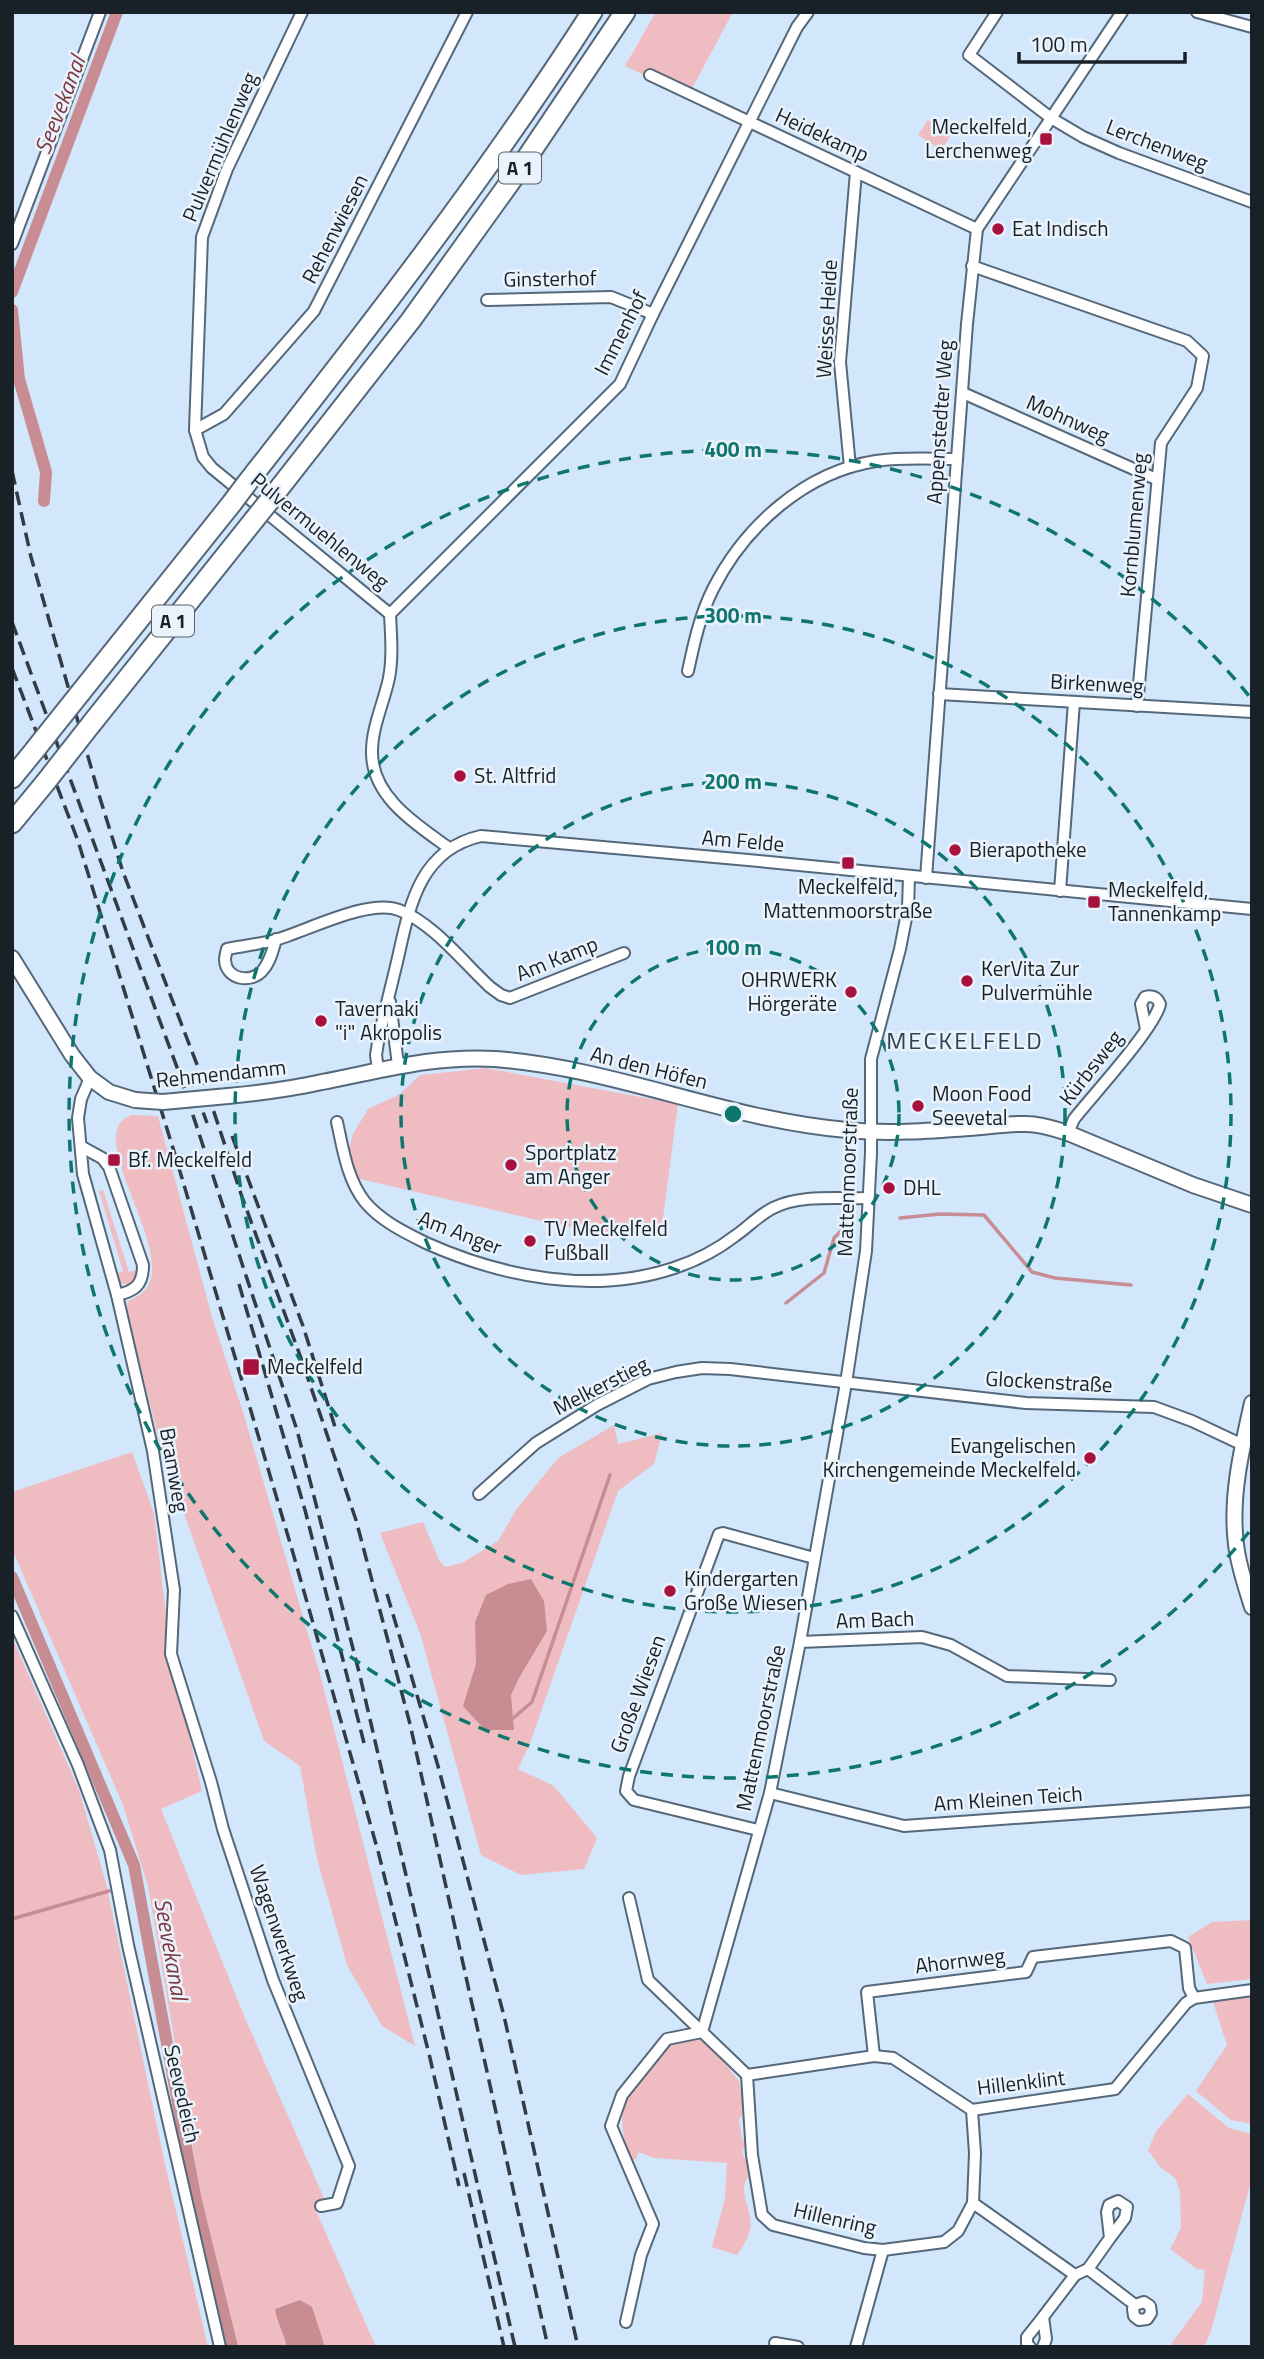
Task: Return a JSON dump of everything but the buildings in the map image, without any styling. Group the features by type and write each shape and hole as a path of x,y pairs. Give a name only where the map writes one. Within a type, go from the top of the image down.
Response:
{"highway":[{"name":"A 1","path":"12,778 232,503 398,289 499,151 592,12"},
{"name":"A 1","path":"12,823 411,320 518,171 625,12"}],"street":[{"path":"12,244 100,12"},
{"name":"Pulvermühlenweg","path":"195,430 202,237 227,169 302,12"},
{"name":"Rehenwiesen","path":"195,430 224,414 314,311 467,12"},
{"name":"Immenhof","path":"390,614 620,384 797,27 808,12"},
{"name":"Lerchenweg","path":"997,12 969,55 1051,118 1083,137 1119,153 1252,202"},
{"name":"Appenstedter Weg","path":"926,878 977,229 1122,12"},
{"path":"1196,12 1252,27"},
{"name":"Heidekamp","path":"650,75 977,229"},
{"name":"Weisse Heide","path":"850,467 840,362 856,172"},
{"name":"Kornblumenweg","path":"972,266 1187,341 1203,356 1197,388 1161,443 1137,706"},
{"name":"Ginsterhof","path":"487,300 611,297 653,314"},
{"name":"Mohnweg","path":"963,393 1156,479"},
{"name":"Pulvermuehlenweg","path":"195,430 203,457 212,468 390,614 389,676 372,753 375,771 381,785 402,813 449,848"},
{"path":"688,671 699,626 713,590 757,527 787,500 807,486 850,467 903,458 957,460"},
{"name":"Birkenweg","path":"939,694 1252,712"},
{"path":"1060,891 1073,702"},
{"name":"Am Felde","path":"449,848 468,839 491,837 1252,909"},
{"path":"378,1069 376,1055 408,914 417,886 449,848"},
{"name":"Mattenmoorstraße","path":"702,2032 770,1793 800,1642 846,1383 866,1251 872,1131 872,1059 900,949 908,908 909,877"},
{"path":"276,939 262,972 250,979 240,979 230,972 225,961 227,949 276,939 381,906 408,914"},
{"name":"Am Kamp","path":"408,914 425,925 490,987 510,998 624,953"},
{"name":"Rehmendamm","path":"12,958 72,1055 90,1078 109,1092 135,1100 163,1102 290,1088 398,1065"},
{"path":"389,996 398,1065"},
{"name":"Kürbsweg","path":"1068,1133 1074,1119 1146,1029"},
{"name":"An den Höfen","path":"398,1065 458,1058 526,1062 591,1074 780,1122 850,1131 1029,1124 1068,1133 1158,1171 1252,1205"},
{"name":"Bramweg","path":"90,1078 79,1110 78,1132 82,1147 83,1174 117,1295 153,1451 174,1590 172,1654"},
{"name":"Am Anger","path":"337,1122 350,1177 365,1201 386,1222 456,1256 518,1274 562,1280 605,1281 640,1276 674,1268 705,1255 776,1207 800,1200 868,1198"},
{"path":"82,1147 96,1154 109,1167 141,1258 142,1276 138,1287 117,1295"},
{"path":"1217,1193 1244,1196 1252,1194"},
{"path":"1233,1199 1252,1211"},
{"name":"Melkerstieg","path":"479,1494 536,1443 597,1405 648,1379 676,1371 702,1368 846,1383"},
{"name":"Glockenstraße","path":"846,1383 1026,1403 1154,1407 1243,1445"},
{"path":"1252,1403 1243,1445 1234,1520 1236,1546 1252,1607"},
{"name":"Große Wiesen","path":"758,1830 635,1800 626,1791 629,1776 719,1534 814,1558"},
{"name":"Seevedeich","path":"12,1616 78,1765 110,1850 128,1945 220,2347"},
{"name":"Am Bach","path":"800,1642 922,1637 951,1645 1007,1676 1110,1680"},
{"name":"Wagenwerkweg","path":"172,1654 223,1829 273,1980 349,2166 337,2203 321,2206"},
{"name":"Am Kleinen Teich","path":"770,1793 904,1826 1252,1801"},
{"path":"629,1898 648,1980 747,2074"},
{"name":"Ahornweg","path":"874,2056 867,1992 1027,1972 1033,1957 1171,1941 1185,1948 1189,1987 1194,1998"},
{"path":"1194,1998 1252,1990"},
{"name":"Hillenklint","path":"747,2074 874,2056 892,2058 972,2110 1115,2089 1186,2003 1194,1998"},
{"path":"626,2322 639,2265 653,2224 611,2126 622,2095 667,2039 702,2032"},
{"name":"Hillenring","path":"747,2074 752,2155 762,2214 773,2225 864,2249 883,2250 944,2242 958,2231 973,2203 975,2153 972,2110"},
{"path":"973,2203 1075,2275"},
{"path":"1030,2347 1027,2337 1075,2275 1088,2269 1110,2238"},
{"path":"856,2347 883,2250"},
{"path":"1088,2269 1135,2305"},
{"path":"1042,2347 1046,2339 1043,2317"},
{"path":"775,2343 798,2347"}],"shaded area":[{"path":"656,12 733,12 688,96 625,66"},
{"path":"928,120 951,135 941,150 918,135"},
{"name":"Sportplatz am Anger","path":"486,1068 678,1104 662,1226 616,1236 356,1178 348,1152 353,1134 368,1109 400,1094 420,1075"},
{"path":"131,1115 158,1116 212,1317 243,1412 321,1678 415,2046 382,2026 347,1965 317,1859 300,1766 264,1741 161,1448 128,1317 127,1302 145,1290 152,1275 151,1255 145,1232 119,1160 116,1140 120,1123"},
{"path":"103,1190 129,1272 137,1270 134,1281 128,1285 120,1283 116,1274 123,1271 99,1191"},
{"path":"614,1425 618,1444 662,1433 654,1464 618,1491 529,1746 518,1769 554,1786 597,1838 584,1869 521,1875 481,1855 420,1633 380,1533 423,1522 439,1560 445,1567 462,1563 498,1541 516,1510 558,1458"},
{"path":"132,1452 154,1513 178,1687 202,1791 161,1809 245,2018 324,2198 313,2204 376,2347 237,2347 207,2230 148,1886 123,1805 12,1549 12,1492"},
{"path":"531,1579 544,1601 547,1631 511,1695 514,1730 485,1730 463,1706 476,1664 475,1622 486,1595 508,1584"},
{"path":"12,1637 79,1790 106,1883 165,2164 208,2347 12,2347"},
{"path":"1252,1920 1252,1979 1207,1984 1188,1937 1212,1922"},
{"path":"1252,1995 1252,2124 1231,2120 1196,2091 1227,2045 1213,2002"},
{"path":"697,2033 739,2081 744,2112 739,2119 742,2139 749,2143 749,2149 742,2149 744,2158 752,2163 752,2173 744,2186 750,2230 737,2255 712,2247 725,2198 727,2163 654,2158 639,2152 636,2159 631,2161 624,2134 623,2107 633,2085 652,2061 675,2042"},
{"path":"1188,2094 1229,2128 1252,2134 1252,2177 1211,2331 1204,2347 1169,2347 1202,2302 1205,2270 1197,2269 1170,2249 1181,2228 1180,2191 1175,2178 1160,2167 1148,2150 1157,2130"},
{"path":"300,2300 312,2307 325,2347 287,2347 275,2309"}],"waterway":[{"name":"Seevekanal","path":"12,292 117,12"},
{"name":"Seevekanal","path":"12,310 19,379 46,472 44,501"},
{"path":"900,1218 940,1214 984,1215 1032,1272 1055,1278 1131,1285"},
{"path":"786,1303 824,1273 834,1238 844,1228"},
{"path":"511,1720 532,1702 610,1475"},
{"name":"Seevekanal","path":"12,1577 134,1865 196,2201 232,2347"},
{"path":"12,1919 109,1891"}],"railway":[{"path":"12,471 31,557 123,872 206,1088 356,1520 410,1724 548,2347"},
{"path":"12,622 178,1070 297,1430 360,1676 515,2347"},
{"path":"12,668 78,841 176,1158 293,1553 378,1851 459,2186"},
{"path":"189,1073 207,1123"},
{"path":"232,1136 303,1326 336,1430"},
{"path":"239,1284 305,1510 364,1743"},
{"path":"387,1594 438,1766 504,2016 578,2347"},
{"path":"464,2173 504,2347"}],"place":[{"name":"Meckelfeld, Lerchenweg","path":"1046,139"},
{"name":"Eat Indisch","path":"998,229"},
{"name":"St. Altfrid","path":"460,776"},
{"name":"Bierapotheke","path":"955,850"},
{"name":"Meckelfeld, Mattenmoorstraße","path":"848,863"},
{"name":"Meckelfeld, Tannenkamp","path":"1094,902"},
{"name":"KerVita Zur Pulvermühle","path":"967,981"},
{"name":"OHRWERK Hörgeräte","path":"851,992"},
{"name":"Tavernaki \"i\" Akropolis","path":"321,1021"},
{"name":"Moon Food Seevetal","path":"918,1106"},
{"name":"Bf. Meckelfeld","path":"114,1160"},
{"name":"Sportplatz am Anger","path":"511,1165"},
{"name":"DHL","path":"889,1188"},
{"name":"TV Meckelfeld Fußball","path":"530,1241"},
{"name":"Meckelfeld","path":"251,1367"},
{"name":"Evangelischen Kirchengemeinde Meckelfeld","path":"1090,1458"},
{"name":"Kindergarten Große Wiesen","path":"670,1591"}],"district":[{"name":"MECKELFELD","path":"965,1041"}]}
